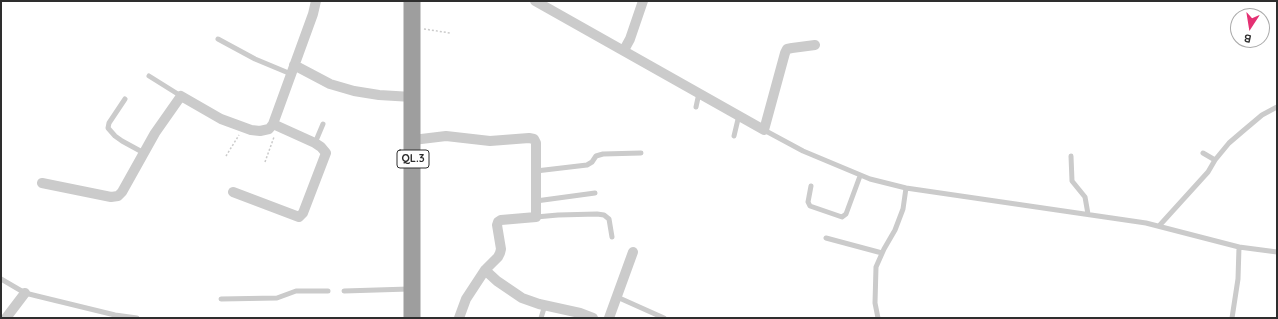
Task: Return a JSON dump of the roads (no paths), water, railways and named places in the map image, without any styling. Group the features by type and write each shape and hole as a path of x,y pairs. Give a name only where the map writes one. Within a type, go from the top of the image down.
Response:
{"highway":[{"name":"QL.3","path":"412,1 412,318"}],"street":[{"path":"42,183 111,197 118,196 122,192 155,134 181,96 213,116 243,127 260,131 276,125 316,1"},
{"path":"535,1 764,130 787,50 815,45"},
{"path":"624,50 630,39 642,1"},
{"path":"293,70 354,91 379,95 412,96"},
{"path":"233,192 299,217 303,213 325,156 324,150 276,125"},
{"path":"413,140 446,136 490,142 529,138 534,139 536,143 536,218 502,220 498,222 497,225 501,249 500,253 485,270 466,299 459,318"},
{"path":"609,318 633,252"},
{"path":"485,270 497,281 522,298 580,313 593,318"},
{"path":"6,318 25,293"}],"lane":[{"path":"218,39 255,59 293,70"},
{"path":"149,76 181,96"},
{"path":"696,107 699,93"},
{"path":"125,99 109,123 108,128 122,141 144,153"},
{"path":"1159,226 1208,172 1215,160 1229,143 1262,115 1277,107"},
{"path":"734,136 739,115"},
{"path":"315,144 323,124"},
{"path":"764,130 803,152 860,176 906,188 1132,221 1159,226 1239,247 1277,252"},
{"path":"536,171 587,165 592,162 596,156 603,154 641,153"},
{"path":"1203,153 1215,160"},
{"path":"1070,156 1072,181 1085,197 1088,214"},
{"path":"811,186 808,202 810,206 842,217 846,214 860,176"},
{"path":"878,318 875,303 876,267 895,230 903,209 906,188"},
{"path":"536,201 595,193"},
{"path":"536,218 558,215 604,215 609,219 612,237"},
{"path":"826,238 882,253"},
{"path":"1232,318 1238,279 1239,247"},
{"path":"1,279 25,293 115,315 137,318"},
{"path":"344,291 412,289"},
{"path":"221,299 277,298 296,291 328,291"},
{"path":"617,297 664,318"},
{"path":"541,318 545,305"}]}
